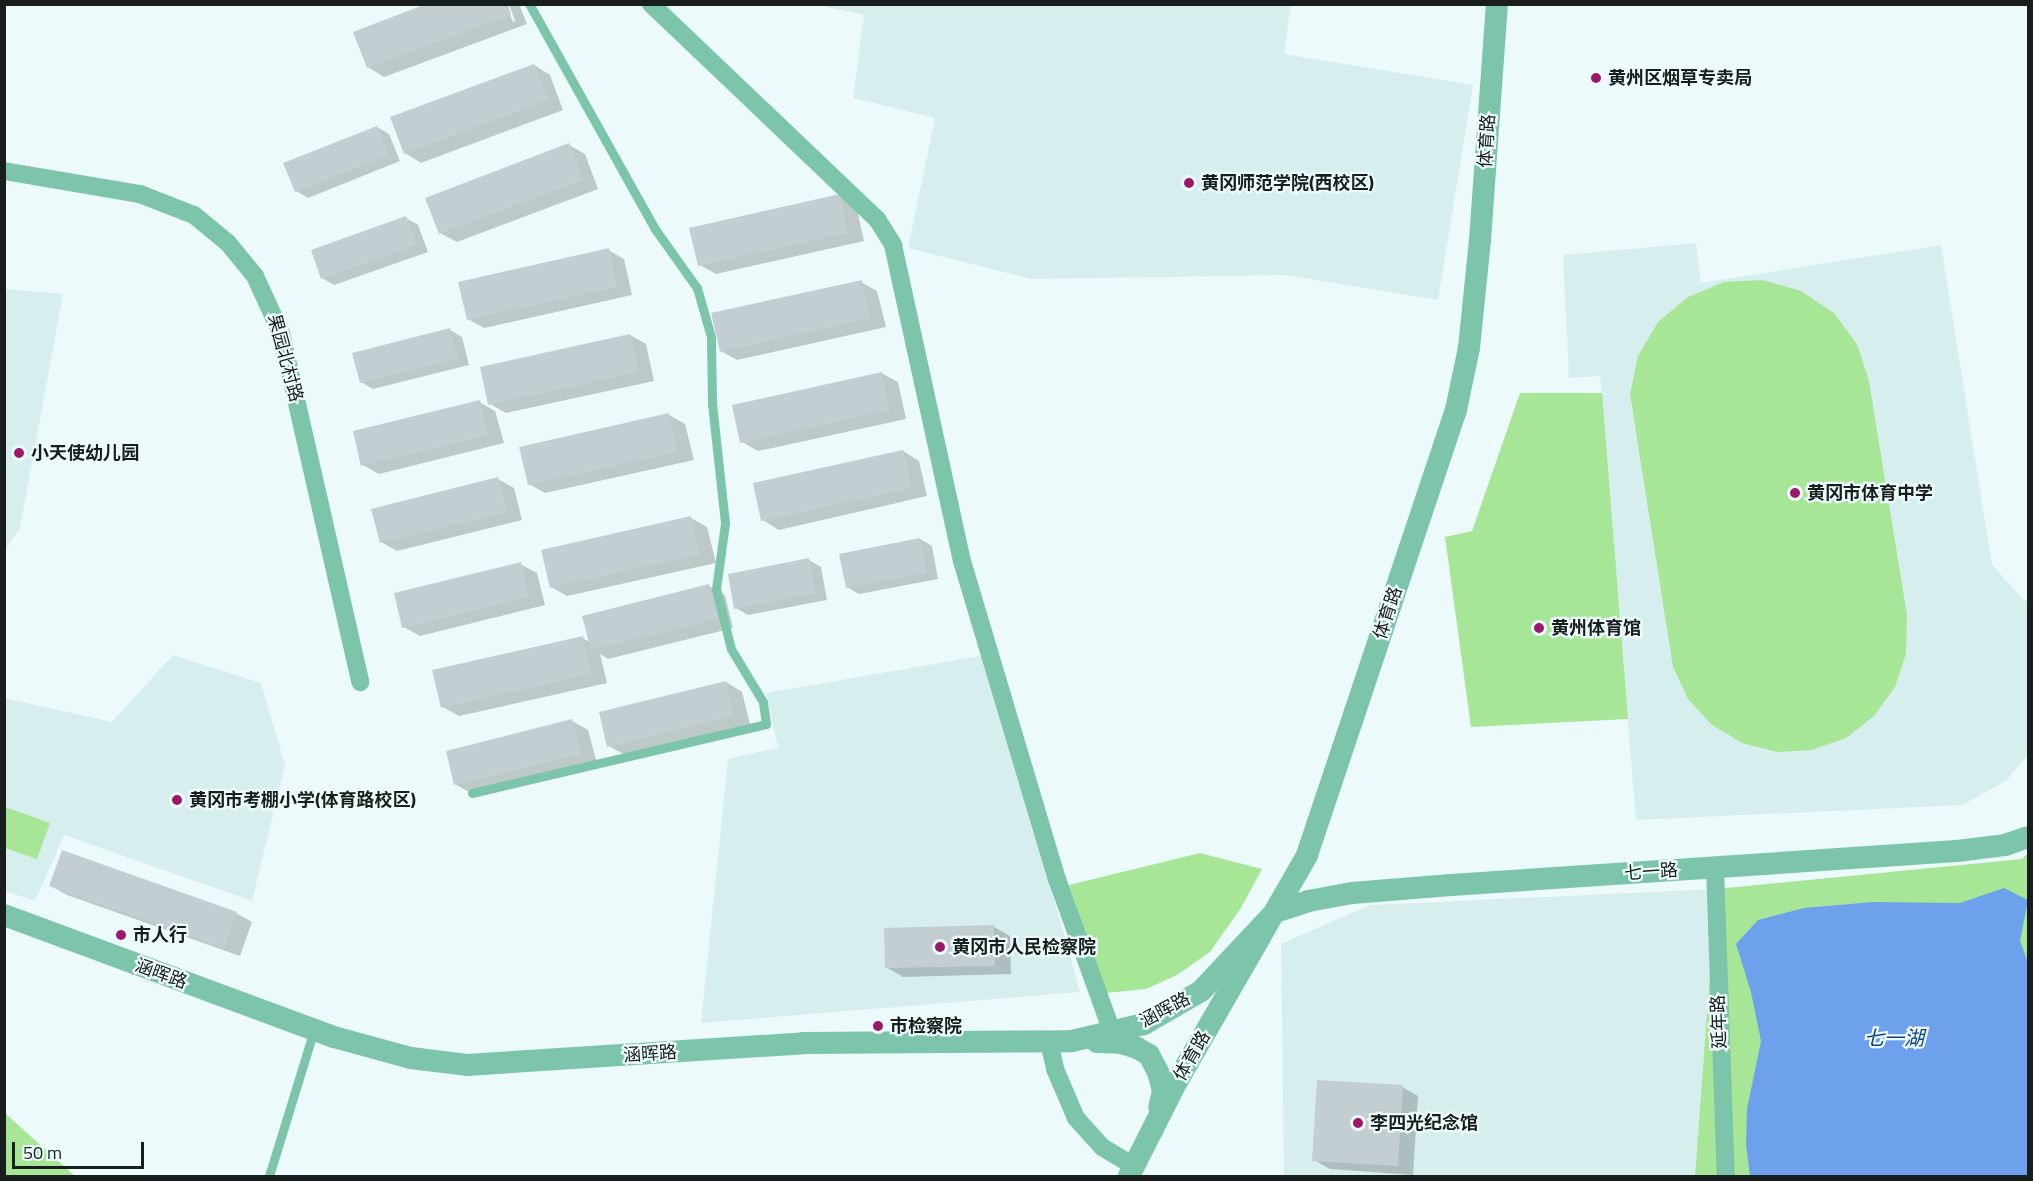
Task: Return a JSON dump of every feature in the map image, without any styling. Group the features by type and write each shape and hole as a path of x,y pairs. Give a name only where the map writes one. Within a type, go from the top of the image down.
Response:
{"street":[{"path":"651,4 877,219 893,245 962,561 1057,879 1112,1032"},
{"name":"体育路","path":"1132,1171 1156,1122 1306,855 1455,410 1469,348 1480,240 1497,4"},
{"name":"果园北村路","path":"4,171 140,194 194,215 228,243 255,276 281,333 360,682"},
{"name":"七一路","path":"1275,912 1352,892 1957,851 2005,844 2028,837"},
{"name":"延年路","path":"1715,868 1726,1176"},
{"name":"涵晖路","path":"4,915 314,1030 411,1058 467,1065 804,1043 1072,1041 1144,1024 1201,991 1275,912"},
{"path":"1072,1041 1121,1043 1137,1048 1149,1056 1158,1072 1163,1091 1156,1122"},
{"path":"1049,1042 1056,1069 1076,1118 1102,1147 1132,1171"}],"lane":[{"path":"472,793 766,724 763,702 731,649 716,589 725,523 711,403 711,336 697,288 655,229 529,4"},
{"path":"269,1176 314,1030"}],"shaded area":[{"name":"黄冈师范学院(西校区)","path":"817,5 1291,5 1284,54 1473,85 1438,300 1286,275 1031,279 908,248 935,118 853,98 864,15"},
{"name":"黄冈市体育中学","path":"1696,243 1701,283 1941,245 1992,565 2023,599 2028,601 2028,755 2006,781 1962,805 1636,820 1600,376 1569,378 1563,255"},
{"path":"5,289 63,294 20,528 5,550"},
{"name":"黄冈市考棚小学(体育路校区)","path":"173,655 261,683 285,765 252,901 64,835 35,901 5,891 5,698 112,722"},
{"name":"黄冈市人民检察院","path":"986,655 1080,992 701,1023 728,759 778,748 766,693"},
{"path":"1716,889 1695,1176 1284,1176 1281,944 1370,905"}],"green space":[{"path":"1763,280 1801,291 1834,313 1857,344 1869,381 1907,615 1906,654 1895,687 1874,716 1846,738 1812,750 1777,752 1742,743 1712,725 1688,699 1673,667 1630,394 1638,356 1658,322 1688,297 1724,282"},
{"name":"黄州体育馆","path":"1520,393 1602,393 1628,719 1471,727 1445,537 1472,531"},
{"path":"5,807 50,823 37,859 5,848"},
{"path":"1200,853 1262,869 1241,908 1210,952 1177,975 1146,989 1106,993 1069,885"},
{"name":"七一湖","path":"2028,853 2028,1176 1695,1176 1716,889 2022,859"},
{"path":"5,1113 75,1176 5,1176"}],"water":[{"name":"七一湖","path":"2004,888 2028,900 2020,941 2028,963 2028,1176 1750,1176 1746,1145 1747,1109 1761,1041 1751,992 1736,944 1758,920 1804,908 1873,902 1960,903"}],"building":[{"path":"426,4 508,4 511,15 367,68 353,32"},
{"path":"534,64 548,100 404,154 390,117"},
{"path":"377,126 389,155 295,192 283,163"},
{"path":"569,143 583,180 439,234 425,198"},
{"path":"840,194 848,233 698,266 689,228"},
{"path":"406,216 417,245 321,279 311,250"},
{"path":"609,248 617,287 467,320 458,282"},
{"path":"862,280 870,318 720,352 711,313"},
{"path":"450,328 458,359 360,383 352,353"},
{"path":"630,334 639,372 488,405 480,367"},
{"path":"882,372 890,410 740,443 732,405"},
{"path":"480,400 488,435 361,466 353,431"},
{"path":"669,413 678,452 528,485 519,447"},
{"path":"903,450 912,488 761,521 753,483"},
{"path":"498,477 507,512 380,543 371,509"},
{"path":"691,516 700,554 550,588 541,550"},
{"path":"920,538 927,573 846,588 839,554"},
{"path":"809,558 816,593 734,609 728,574"},
{"path":"521,562 529,597 402,628 394,593"},
{"path":"709,584 718,619 591,650 582,616"},
{"path":"583,636 591,674 441,708 432,670"},
{"path":"726,681 734,715 607,747 599,712"},
{"path":"572,719 581,754 454,785 446,751"},
{"path":"62,850 237,912 224,948 49,886"},
{"name":"黄冈市人民检察院","path":"994,925 995,966 885,968 884,928"},
{"name":"李四光纪念馆","path":"1317,1080 1403,1085 1398,1166 1312,1161"}],"place":[{"name":"黄州区烟草专卖局","path":"1596,78"},
{"name":"黄冈师范学院(西校区)","path":"1189,183"},
{"name":"小天使幼儿园","path":"19,453"},
{"name":"黄冈市体育中学","path":"1795,493"},
{"name":"黄州体育馆","path":"1539,628"},
{"name":"黄冈市考棚小学(体育路校区)","path":"177,800"},
{"name":"市人行","path":"121,935"},
{"name":"黄冈市人民检察院","path":"940,947"},
{"name":"市检察院","path":"878,1026"},
{"name":"李四光纪念馆","path":"1358,1123"}]}
